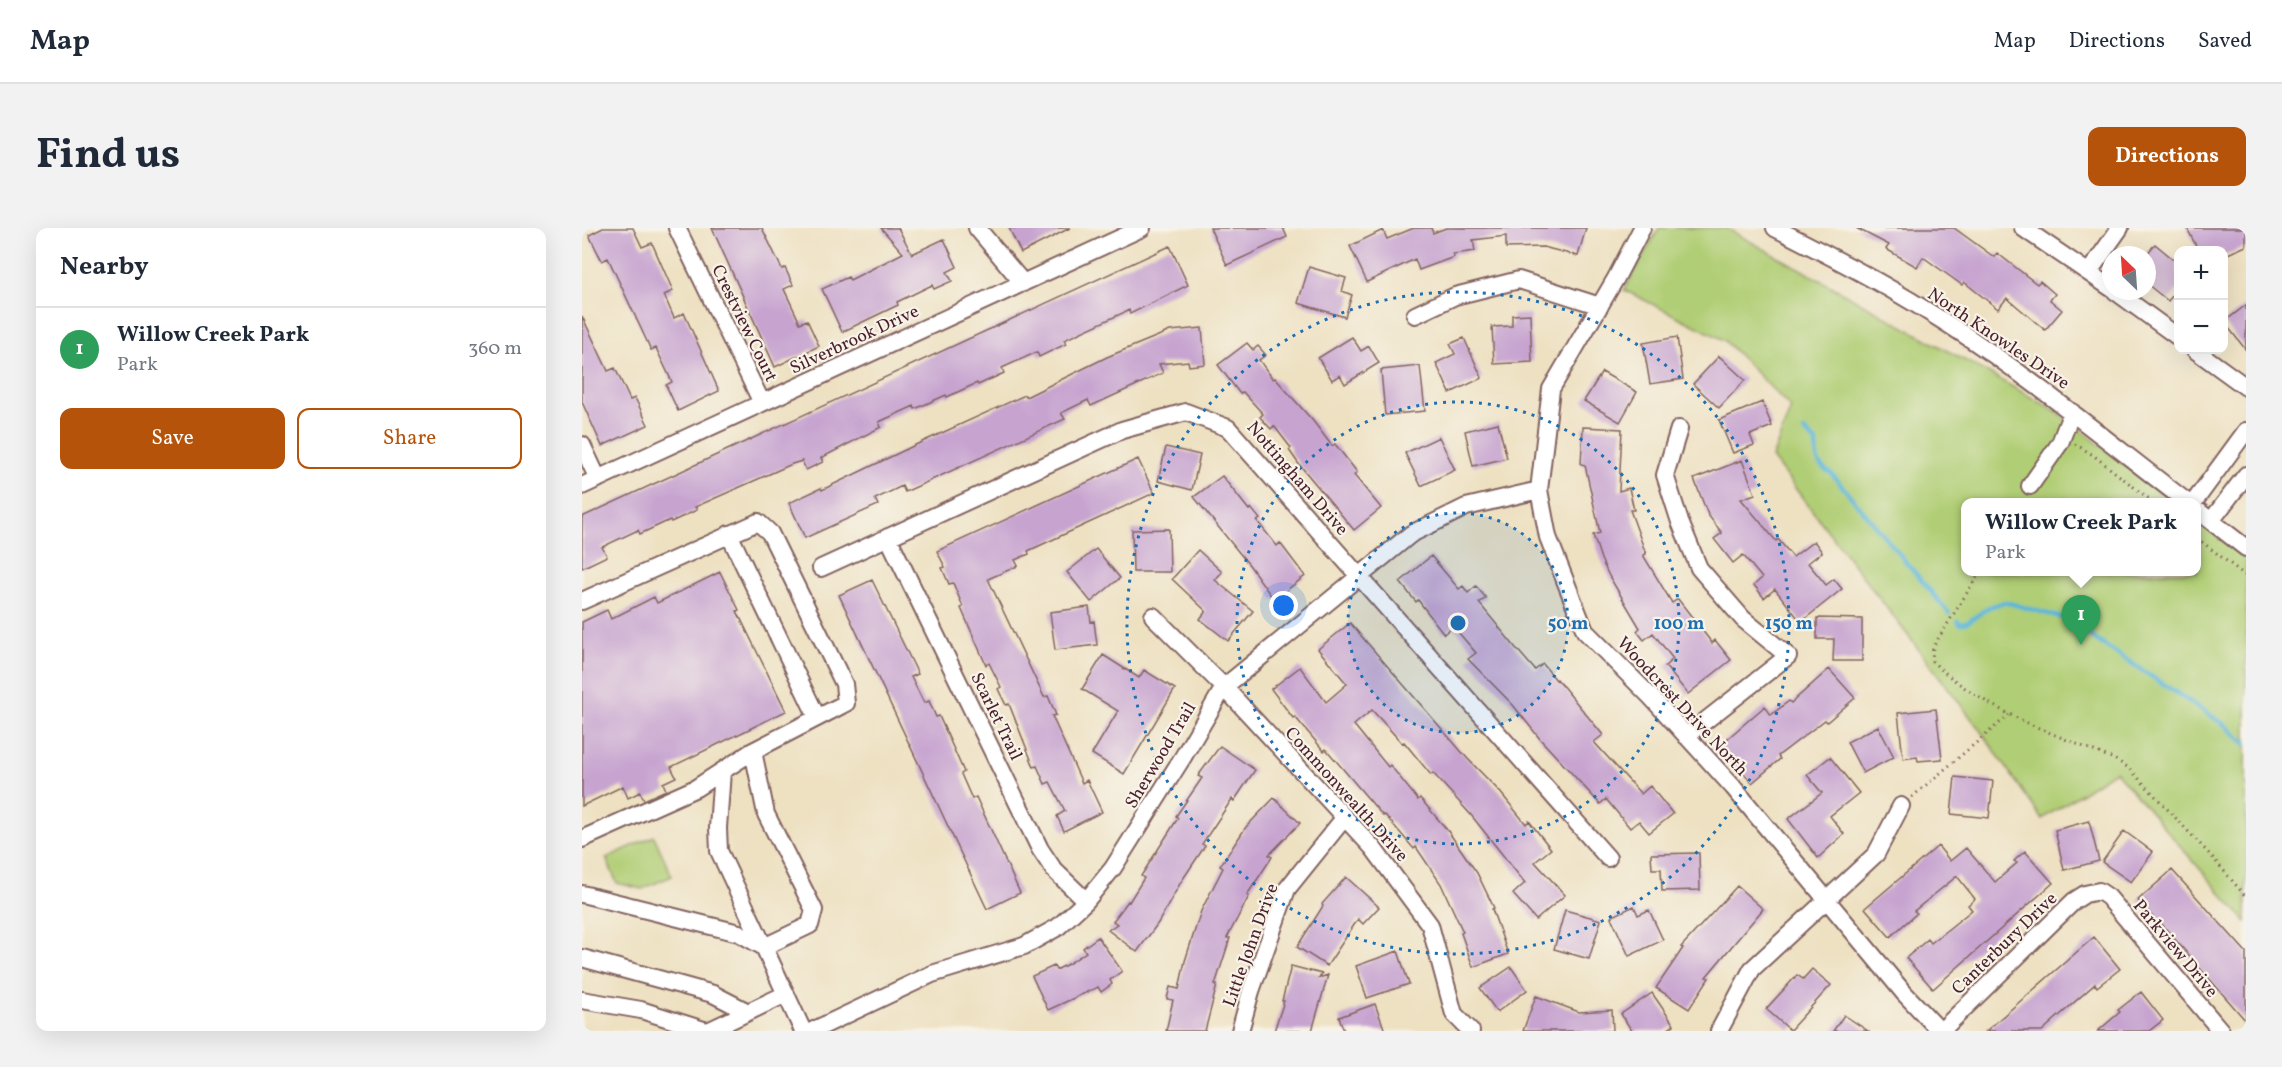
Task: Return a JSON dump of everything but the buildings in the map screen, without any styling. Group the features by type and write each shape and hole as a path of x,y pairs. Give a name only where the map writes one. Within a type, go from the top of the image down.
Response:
{"street":[{"name":"Crestview Court","path":"677,228 762,403"},
{"path":"977,228 1023,283"},
{"name":"Silverbrook Drive","path":"582,486 1142,228"},
{"name":"Woodcrest Drive North","path":"1642,228 1600,306 1551,389 1539,490 1548,537 1586,632 1733,787 1904,993 1940,1031"},
{"name":"North Knowles Drive","path":"1775,228 1847,265 1927,311 2072,412 2182,498"},
{"path":"2023,228 2102,281"},
{"path":"2089,272 2120,228"},
{"path":"1415,315 1455,296 1519,280 1600,306"},
{"path":"2127,300 2174,334"},
{"path":"2201,354 2246,387"},
{"name":"Nottingham Drive","path":"821,568 1122,430 1186,412 1228,428 1608,858"},
{"path":"2030,486 2063,436 2072,412"},
{"path":"1679,429 1665,476 1680,522 1699,567 1743,619 1788,656 1686,736"},
{"path":"2197,498 2246,431"},
{"path":"582,444 598,479"},
{"path":"2211,521 2246,475"},
{"name":"Sherwood Trail","path":"812,1031 932,974 1024,946 1058,927 1086,902 1113,868 1224,687 1411,534 1466,507 1539,490"},
{"path":"2201,514 2246,548"},
{"path":"582,601 758,522 770,533 844,684 846,703 753,751 696,788 582,839"},
{"path":"729,534 817,717"},
{"name":"Scarlet Trail","path":"888,537 1040,849 1054,870 1086,902"},
{"name":"Commonwealth Drive","path":"1153,616 1224,687 1373,848 1430,926 1454,1014 1471,1031"},
{"path":"753,751 765,814 814,910 810,925 764,947"},
{"path":"722,771 718,828 719,851 803,1031"},
{"path":"1719,1031 1752,969 1876,854 1901,806"},
{"name":"Little John Drive","path":"1240,1031 1251,991 1287,889 1345,817"},
{"name":"Parkview Drive","path":"2099,891 2108,897 2211,1028"},
{"name":"Canterbury Drive","path":"1940,1031 2074,901 2085,894 2099,891"},
{"path":"582,894 739,933 764,947"},
{"path":"582,958 713,994 748,1012"},
{"path":"582,1000 641,1010 707,1031 786,994"}],"path":[{"path":"2063,436 2093,455 2148,498"},
{"path":"2201,542 2246,576"},
{"path":"1977,576 1933,647 1932,661 1944,673 2009,715 2114,759 2129,768 2246,897"},
{"path":"1901,806 2009,715"}],"green space":[{"path":"1659,228 1726,228 2056,411 2168,498 1961,498 1961,576 2201,576 2201,524 2246,559 2246,922 2115,771 2042,819 1981,731 1772,458 1791,408 1724,340 1624,290"},
{"path":"654,836 672,876 642,889 617,883 606,858"}],"waterway":[{"path":"1804,431 1816,442 1817,457 1822,467 1831,473 1949,613"},
{"path":"1958,621 1960,624 1968,622 1989,607 2005,602 2063,618 2225,725 2246,744"}],"place":[{"name":"Willow Creek Park","path":"2081,645"}]}
